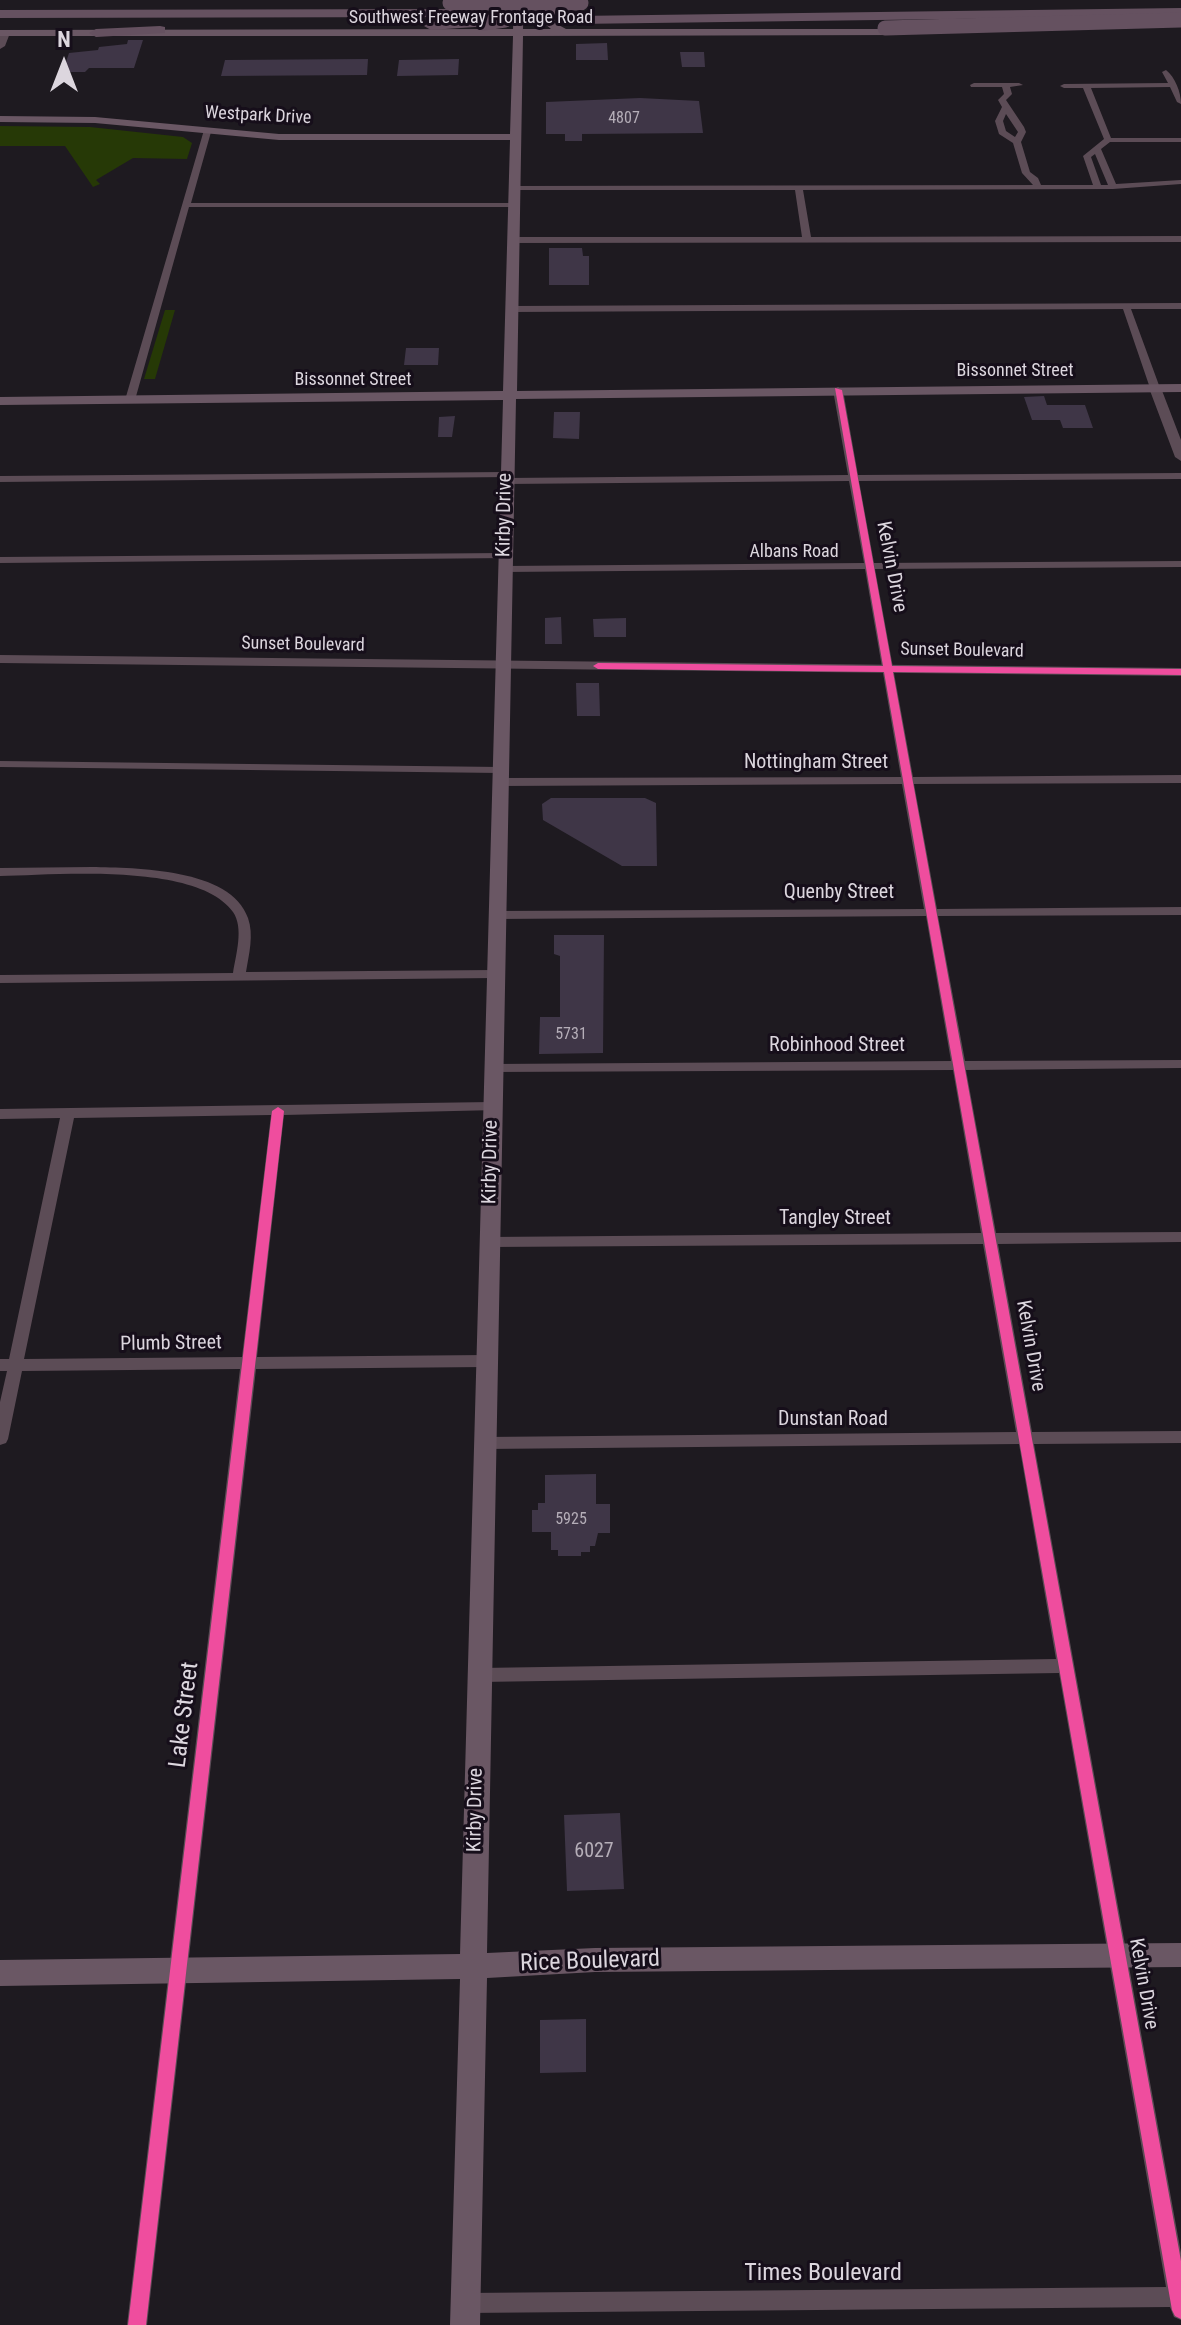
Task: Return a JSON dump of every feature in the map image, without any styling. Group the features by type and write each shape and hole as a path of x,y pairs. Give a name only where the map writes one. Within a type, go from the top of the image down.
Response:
{"highway":[{"path":"402,0 454,22"},
{"path":"807,2 1051,0"},
{"path":"2,29 454,22 584,9 992,9 1181,4"},
{"path":"0,7 454,22"},
{"path":"96,33 505,20 584,9 757,24 1159,26"},
{"path":"698,19 1181,12"},
{"path":"0,14 454,22"},
{"path":"597,34 680,29 1181,23"}],"main road":[{"path":"454,22 486,24 488,0"},
{"name":"Kirby Drive","path":"465,2314 519,0"},
{"path":"550,0 550,24 566,34"},
{"path":"454,22 518,53 541,39 566,34"},
{"name":"Southwest Freeway Frontage Road","path":"454,22 518,34 1001,31 1181,23"},
{"path":"2,29 96,33"},
{"name":"Westpark Drive","path":"0,119 95,120 207,132 303,137 515,137"},
{"name":"Bissonnet Street","path":"0,390 131,394 689,394 706,391 1181,388"},
{"name":"Bissonnet Street","path":"0,401 131,394"},
{"name":"Rice Boulevard","path":"0,1973 473,1966 595,1960 1181,1955"}],"street":[{"path":"0,46 2,29"},
{"path":"1166,72 1181,102"},
{"path":"974,85 1019,85"},
{"path":"986,85 1019,122 1022,132 1017,142"},
{"path":"998,100 1008,94 1005,85"},
{"path":"1064,86 1173,85"},
{"path":"1086,86 1108,140"},
{"path":"998,100 1002,132 1017,142 1026,173 1038,187"},
{"path":"131,394 207,132"},
{"path":"1098,187 1087,156 1108,140 1181,140"},
{"path":"1096,148 1113,187"},
{"path":"1090,168 1105,168"},
{"path":"1024,187 1022,180 1026,173"},
{"path":"514,188 1113,187 1181,182"},
{"path":"799,188 807,240"},
{"path":"186,205 513,205"},
{"path":"512,240 1181,239"},
{"path":"1126,306 1181,457"},
{"path":"511,309 1181,306"},
{"name":"Kelvin Drive","path":"838,390 1180,2301"},
{"path":"0,479 1181,476"},
{"name":"Albans Road","path":"0,560 870,567 1181,564"},
{"name":"Sunset Boulevard","path":"0,659 1181,672"},
{"name":"Nottingham Street","path":"0,764 500,776 1181,779"},
{"path":"0,872 156,873 189,878 208,885 234,902 241,913 245,937 239,977"},
{"name":"Quenby Street","path":"496,915 1181,911"},
{"path":"0,979 495,974"},
{"name":"Robinhood Street","path":"493,1068 1181,1064"},
{"path":"0,1114 492,1107"},
{"name":"Lake Street","path":"137,2325 278,1111"},
{"path":"0,1439 8,1365 68,1113"},
{"name":"Tangley Street","path":"489,1242 1181,1237"},
{"name":"Plumb Street","path":"8,1365 486,1361"},
{"name":"Dunstan Road","path":"485,1443 1181,1437"},
{"path":"480,1675 1066,1666"},
{"name":"Times Boulevard","path":"465,2314 1180,2301"}],"green space":[{"path":"0,126 90,127 183,137 192,143 187,159 133,158 96,180 100,184 93,187 65,146 0,146"},
{"path":"165,310 175,310 155,379 144,379"}],"building":[{"path":"128,40 143,40 134,68 89,68 85,72 66,72 68,68 64,68 69,53 127,44"},
{"path":"607,43 608,60 576,60 576,44"},
{"path":"680,52 704,52 705,67 682,67"},
{"path":"368,59 367,75 221,76 225,60"},
{"path":"459,59 458,75 397,76 399,60"},
{"path":"640,98 699,101 703,133 582,134 582,141 565,141 565,134 546,134 546,102"},
{"path":"549,248 582,248 583,256 589,256 589,285 549,285"},
{"path":"406,348 439,348 438,365 404,365"},
{"path":"1044,396 1047,405 1085,405 1093,428 1063,428 1060,420 1032,420 1024,397"},
{"path":"554,412 580,412 579,439 553,438"},
{"path":"455,416 452,437 438,437 439,417"},
{"path":"561,617 562,644 545,644 545,618"},
{"path":"626,618 626,637 594,637 593,619"},
{"path":"576,683 599,683 600,716 577,716"},
{"path":"551,798 645,798 656,803 657,866 622,866 543,820 542,804"},
{"path":"554,935 604,935 603,1053 539,1054 540,1017 560,1017 560,956 554,954"},
{"path":"596,1474 596,1504 610,1504 610,1533 598,1533 595,1546 590,1546 590,1552 581,1552 581,1556 558,1556 558,1550 551,1550 551,1532 532,1532 532,1510 538,1510 538,1503 545,1503 545,1475"},
{"path":"620,1813 624,1889 567,1891 564,1815"},
{"path":"586,2019 586,2072 540,2073 540,2020"}],"cycle path":[{"path":"838,390 1181,2310"},
{"path":"598,666 1181,672"},
{"path":"137,2325 278,1111"}]}
